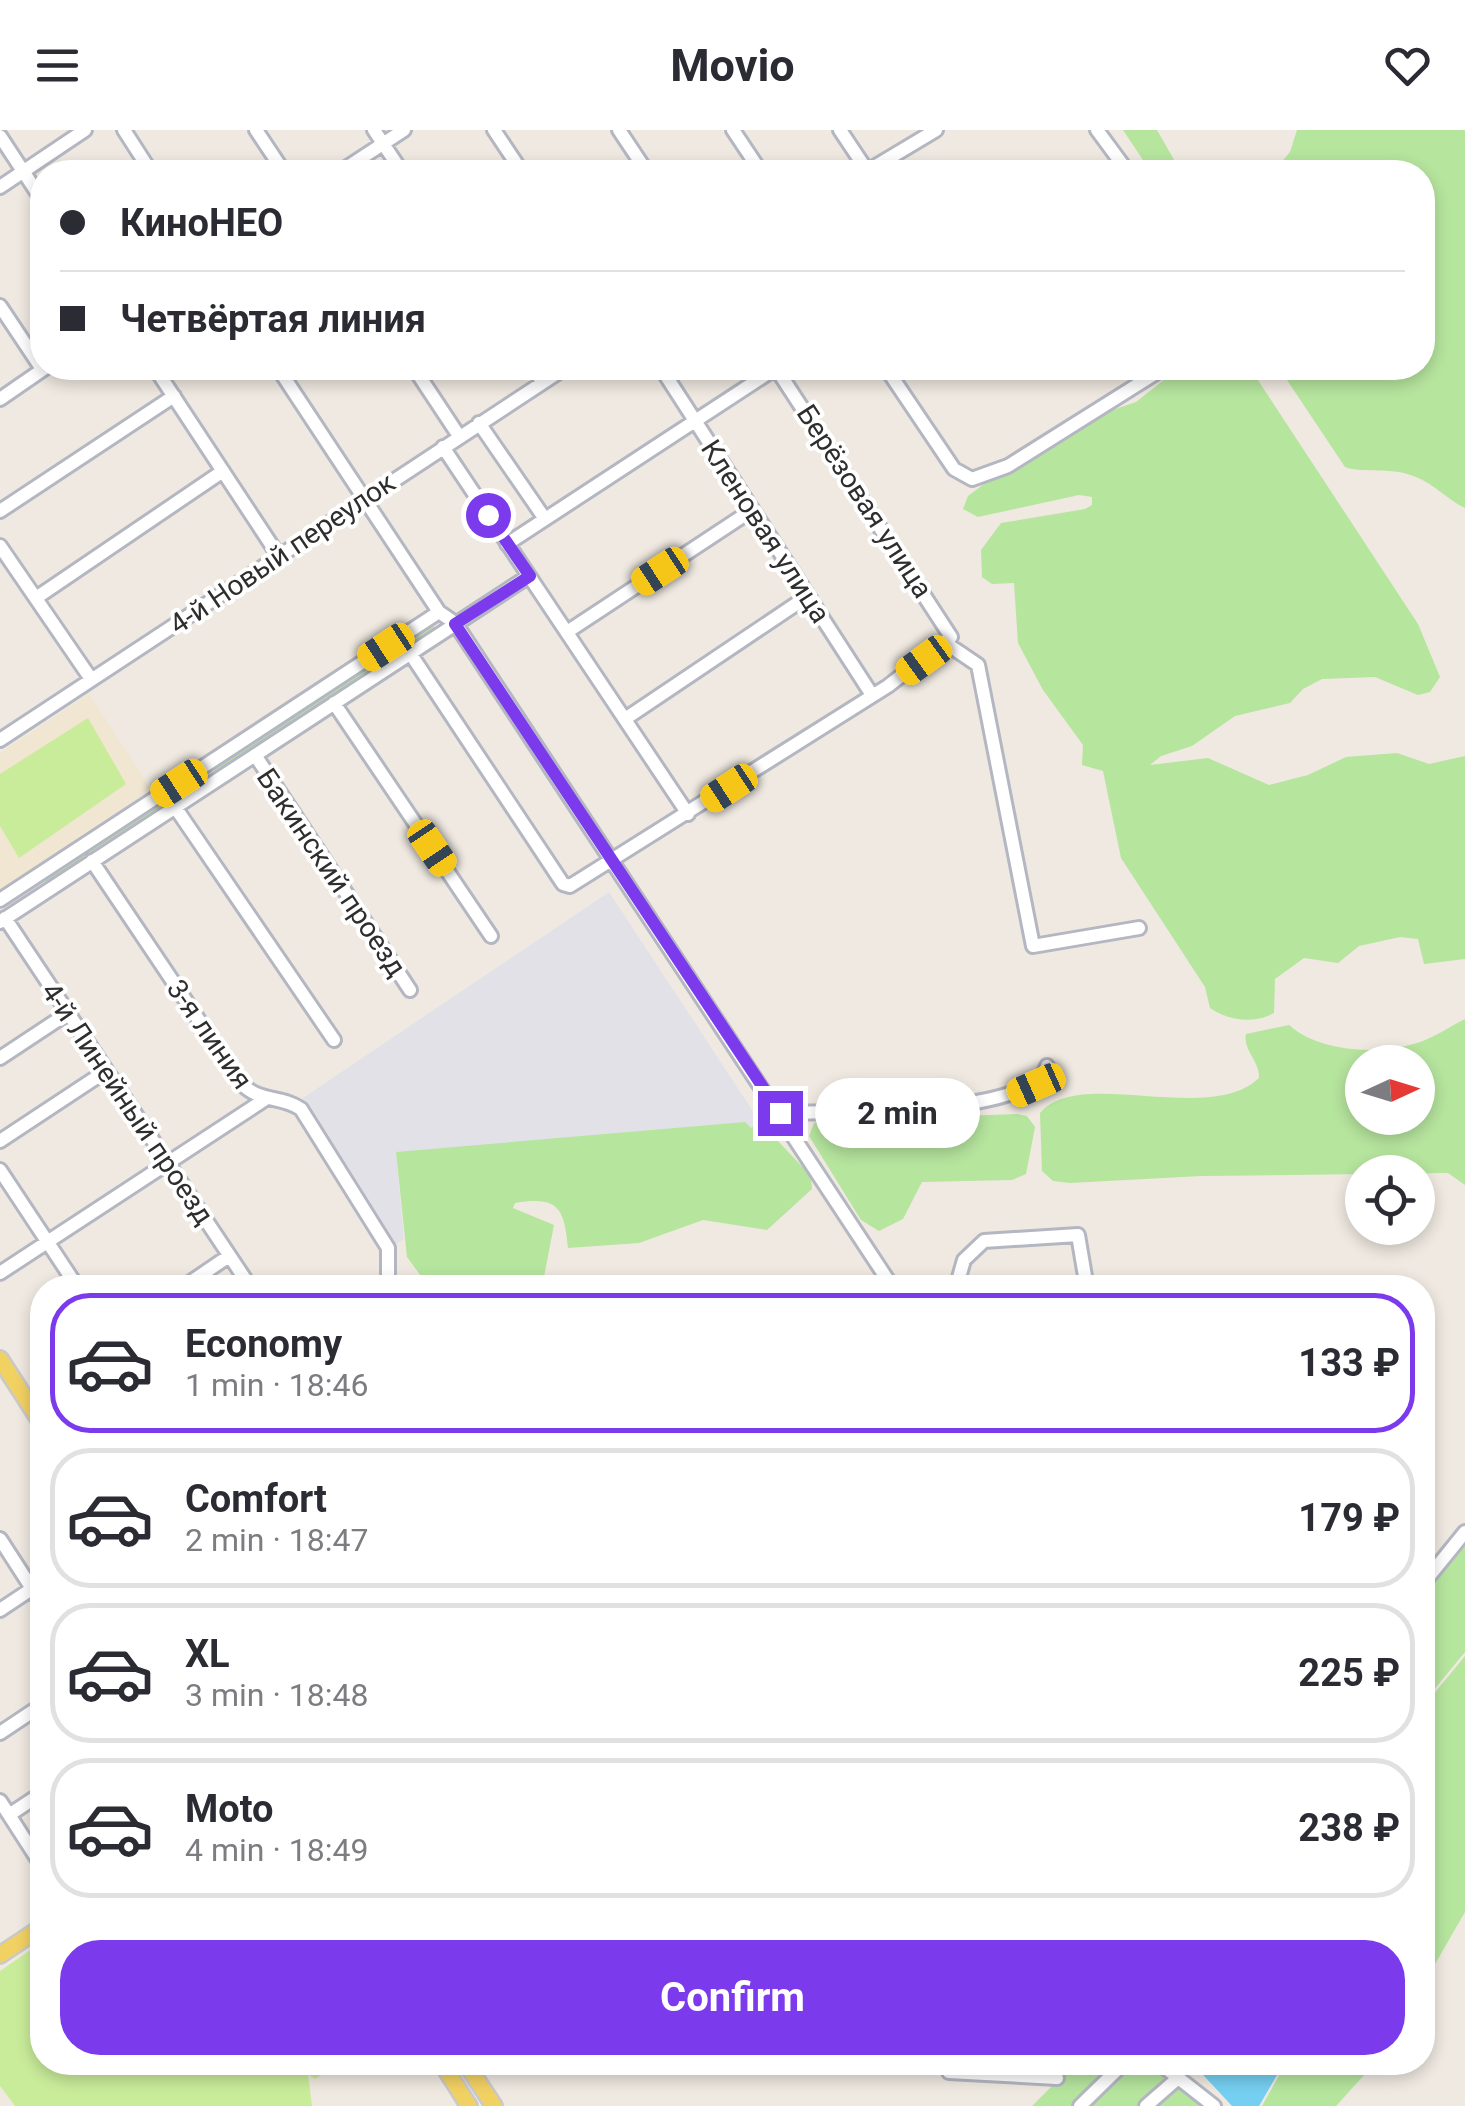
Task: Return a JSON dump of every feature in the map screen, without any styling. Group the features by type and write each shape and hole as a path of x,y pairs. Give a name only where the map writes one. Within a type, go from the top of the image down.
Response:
{"main road":[{"path":"0,1359 30,1405"},
{"path":"0,1955 30,1935"},
{"path":"449,2075 468,2104 484,2092"},
{"path":"473,2075 494,2106"}],"street":[{"path":"41,160 85,130"},
{"path":"124,130 143,160"},
{"path":"256,130 276,160"},
{"path":"374,130 394,160"},
{"path":"358,160 404,130"},
{"path":"494,130 514,160"},
{"path":"619,130 639,160"},
{"path":"732,130 752,160"},
{"path":"840,130 859,160"},
{"path":"887,160 936,130"},
{"path":"1097,130 1119,160"},
{"path":"0,136 30,181"},
{"path":"0,187 30,168"},
{"path":"0,306 30,348"},
{"path":"2,392 30,376"},
{"path":"163,380 278,555"},
{"path":"286,380 439,612 455,624 613,860 884,1275"},
{"path":"422,380 459,436"},
{"name":"4-й Новый переулок","path":"2,735 92,680 545,380"},
{"name":"Кленовая улица","path":"669,380 872,696"},
{"path":"507,544 758,380"},
{"name":"Берёзовая улица","path":"784,380 949,640 978,665 1033,946 1139,928"},
{"path":"894,380 954,468 972,479 988,477 1145,380"},
{"path":"0,511 174,396"},
{"path":"479,423 545,519"},
{"path":"442,446 688,814"},
{"path":"36,598 223,471"},
{"path":"567,632 752,510"},
{"path":"0,546 92,680"},
{"path":"2,920 530,576"},
{"path":"625,719 808,596"},
{"path":"0,900 439,612"},
{"path":"410,653 562,884 576,885 872,696 949,640"},
{"path":"334,703 491,936"},
{"name":"Бакинский проезд","path":"254,755 410,990"},
{"path":"207,765 216,780"},
{"path":"175,808 334,1040"},
{"name":"3-я линия","path":"92,861 241,1083 252,1096 290,1101 301,1109 388,1248 388,1275"},
{"path":"37,876 46,891"},
{"name":"4-й Линейный проезд","path":"2,920 242,1275"},
{"path":"0,1058 68,1014"},
{"path":"780,1113 993,1100 1036,1085 1048,1066"},
{"path":"0,1141 106,1070"},
{"path":"0,1273 267,1098"},
{"path":"0,1170 69,1275"},
{"path":"960,1275 964,1260 984,1240 1064,1236 1078,1236 1085,1275"},
{"path":"202,1275 230,1256"},
{"path":"1435,1569 1465,1532"},
{"path":"0,1540 30,1576"},
{"path":"0,1610 30,1590"},
{"path":"0,1733 30,1713"},
{"path":"0,1801 30,1847"},
{"path":"9,1815 30,1801"},
{"path":"1027,2075 1057,2078"},
{"path":"1080,2106 1112,2075"},
{"path":"1174,2075 1214,2106"},
{"path":"1146,2106 1178,2078"}],"shaded area":[{"path":"89,694 151,789 23,874 25,878 0,890 0,753"},
{"path":"609,892 760,1122 751,1128 396,1153 404,1239 391,1247 300,1100"}],"green space":[{"path":"1123,130 1157,130 1174,160 1143,160"},
{"path":"1297,130 1465,130 1465,508 1416,477 1345,467 1287,380 1435,380 1435,160 1283,160"},
{"path":"1164,380 1258,380 1418,624 1440,677 1430,692 1418,695 1375,677 1322,679 1303,689 1290,703 1235,716 1192,746 1161,756 1150,765 1208,758 1269,785 1308,775 1346,757 1397,753 1429,764 1465,756 1465,959 1424,964 1418,939 1400,937 1359,946 1338,963 1304,958 1275,979 1274,1013 1259,1019 1225,1016 1210,1008 1205,987 1121,858 1103,771 1082,765 1083,745 1043,690 1018,643 1014,583 992,584 982,577 981,550 1001,523 1085,509 1092,505 1092,497 1079,495 978,517 963,509 968,496 984,484 1101,414 1136,402"},
{"path":"431,623 435,629 217,774 213,767"},
{"path":"88,718 126,784 19,858 0,826 0,774"},
{"path":"204,773 208,779 47,884 44,878"},
{"path":"1465,1019 1465,1185 1448,1173 1435,1173 1435,1155 1345,1155 1345,1174 1070,1183 1053,1181 1042,1171 1040,1113 1059,1100 1084,1094 1178,1098 1237,1091 1259,1078 1246,1034 1289,1025 1318,1041 1345,1048 1345,1135 1435,1135 1435,1045 1410,1045"},
{"path":"1027,1116 1035,1127 1026,1174 1012,1180 922,1182 903,1219 879,1231 861,1220 809,1136 814,1123 820,1121"},
{"path":"745,1122 751,1128 760,1122 811,1176 812,1189 767,1230 703,1220 639,1243 568,1248 564,1223 556,1208 541,1201 515,1203 513,1208 554,1225 544,1275 420,1275 407,1257 396,1152"},
{"path":"1465,1538 1465,1652 1435,1688 1435,1574"},
{"path":"1465,1656 1465,1912 1435,1964 1435,1692"},
{"path":"30,1950 30,2075 308,2075 312,2106 15,2106 0,2086 0,1971"},
{"path":"1063,2075 1181,2075 1218,2106 1032,2106"},
{"path":"1279,2075 1364,2075 1336,2106 1262,2106"}],"water":[{"path":"1203,2075 1277,2075 1259,2106 1232,2106"}],"route":[{"path":"488,515 530,576 455,624 780,1113"}]}
